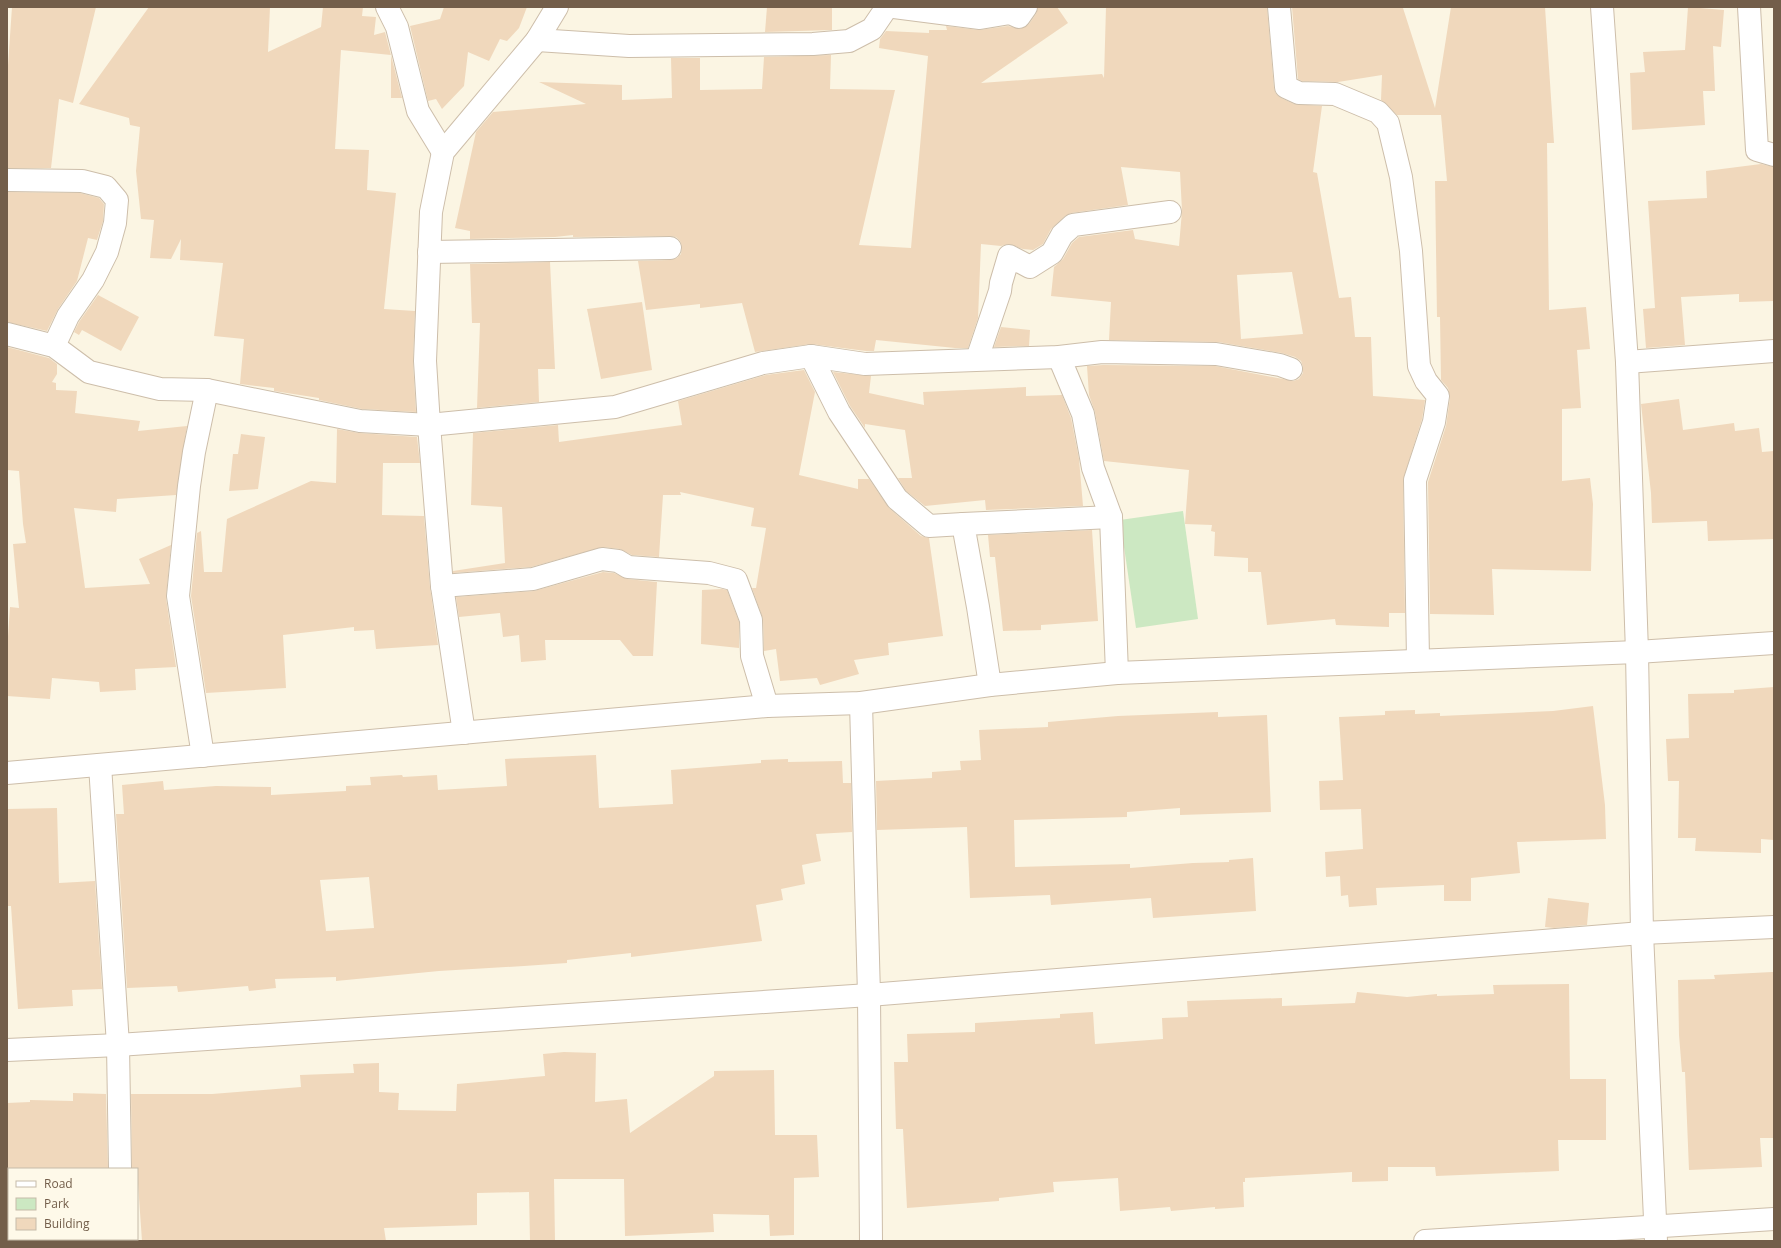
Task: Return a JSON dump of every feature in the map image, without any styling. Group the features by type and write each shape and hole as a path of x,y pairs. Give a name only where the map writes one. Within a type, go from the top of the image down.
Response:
{"street":[{"path":"387,7 397,27 418,111 443,152"},
{"path":"464,734 442,586 429,425 425,361 430,212 443,152 537,40 557,7"},
{"path":"537,40 629,46 813,44 849,41 872,29 887,7"},
{"path":"894,7 980,18 1010,13 1019,17 1026,7"},
{"path":"1279,7 1286,87 1299,92 1335,94 1378,112 1388,123 1401,177 1411,251 1419,366 1426,381 1438,396 1434,422 1415,480 1418,660"},
{"path":"1602,7 1627,362 1637,652 1642,933 1656,1233"},
{"path":"1749,7 1757,150 1774,155"},
{"path":"7,180 82,181 106,187 117,200 115,223 107,252 93,280 68,316 54,346"},
{"path":"977,359 1000,291 1009,256 1030,267 1052,253 1062,235 1074,225 1170,212"},
{"path":"429,252 670,248"},
{"path":"7,334 54,346 89,372 160,389 207,390 360,421 429,425 615,407 763,363 811,356 865,364 1060,357 1102,352 1216,354 1280,365 1291,369"},
{"path":"1627,362 1774,351"},
{"path":"811,356 839,412 897,499 929,526 1112,517"},
{"path":"1060,357 1083,414 1093,468 1112,517 1117,673"},
{"path":"203,756 178,596 191,472 207,390"},
{"path":"963,524 990,685"},
{"path":"442,586 533,579 602,559 618,561 628,567 709,572 736,580 751,620 752,656 767,706"},
{"path":"7,773 464,734 767,706 861,704 990,685 1117,673 1637,652 1774,643"},
{"path":"861,704 869,995 871,1241"},
{"path":"100,765 118,1045 120,1168"},
{"path":"7,1050 118,1045 869,995 1642,933 1774,927"},
{"path":"1425,1241 1656,1233 1774,1219"}],"green space":[{"path":"1183,511 1198,619 1136,628 1120,520"}],"building":[{"path":"12,7 96,7 73,103 59,99 51,168 7,168 7,80"},
{"path":"149,7 270,7 268,52 321,27 323,7 363,7 362,16 376,17 374,35 385,32 391,55 341,50 335,149 369,150 367,190 396,193 384,309 415,311 413,362 416,412 362,409 319,400 319,398 274,391 274,388 240,384 244,339 214,336 223,263 180,260 181,239 171,259 150,258 154,220 141,219 136,171 140,127 130,125 129,118 79,104"},
{"path":"444,7 527,7 519,28 507,41 500,39 489,61 468,52 464,86 442,109 436,99 428,101 410,26 440,19"},
{"path":"767,7 832,7 832,30 765,32"},
{"path":"1038,7 1057,7 1068,23 981,83 1102,74 1104,78 1106,7 1267,7 1274,88 1276,94 1294,104 1322,106 1313,172 1317,173 1339,298 1351,297 1355,337 1371,337 1373,396 1425,400 1422,419 1403,480 1405,613 1389,613 1389,627 1336,625 1335,619 1267,625 1261,572 1248,572 1248,558 1214,556 1215,532 1211,531 1212,525 1185,524 1189,470 1104,461 1095,412 1089,395 1087,366 1215,366 1293,381 1299,379 1303,373 1301,361 1295,357 1282,353 1218,342 1109,340 1111,302 1051,296 1054,267 1063,259 1072,243 1079,237 1133,230 1135,239 1179,246 1182,211 1180,172 1121,167 1128,205 1071,213 1065,216 1051,229 1043,244 1033,250 1023,249 1008,244 1001,246 981,244 978,318 968,348 876,340 874,351 811,344 755,352 742,303 700,308 700,304 646,310 638,261 670,260 677,258 681,254 682,247 680,241 676,237 573,237 573,235 555,237 470,239 470,231 455,228 476,132 493,112 586,104 539,82 622,85 622,100 672,98 671,58 700,58 700,90 762,89 764,57 831,55 830,89 895,90 859,245 911,248 928,56 879,48 880,39 886,31 929,33 929,30 947,30 946,26 979,30 1008,26 1020,29 1029,24 1036,14","holes":["1292,272 1303,334 1241,339 1237,275"]},
{"path":"1292,7 1403,8 1435,108 1451,7 1545,7 1554,143 1547,143 1549,310 1586,307 1590,349 1577,350 1581,408 1562,409 1562,481 1590,478 1593,504 1591,571 1492,569 1494,615 1430,614 1428,482 1446,426 1450,398 1448,388 1441,380 1440,317 1437,317 1435,181 1447,181 1441,115 1397,115 1381,100 1382,75 1338,82 1302,81 1298,79"},
{"path":"1688,7 1724,10 1721,47 1713,46 1715,91 1703,91 1705,125 1632,130 1630,73 1645,72 1643,52 1685,50"},
{"path":"391,55 402,98 391,98"},
{"path":"1761,164 1774,167 1774,301 1739,302 1739,294 1681,297 1685,345 1646,348 1643,309 1655,308 1648,201 1707,198 1706,171"},
{"path":"7,192 80,193 99,198 104,204 103,221 97,240 88,238 77,281 58,309 47,331 7,322"},
{"path":"550,262 555,369 538,369 539,402 477,408 480,323 472,323 470,264"},
{"path":"98,295 139,317 121,351 82,330 79,335 74,332 79,322"},
{"path":"642,302 652,370 601,379 587,309"},
{"path":"1001,327 1030,330 1029,346 994,347"},
{"path":"7,347 49,358 57,364 57,374 52,382 56,383 56,390 77,391 75,413 140,421 138,431 187,426 176,495 117,499 116,512 74,508 85,588 150,584 139,559 171,545 166,598 176,667 135,669 136,690 100,692 99,682 52,678 50,699 7,696 7,651 10,607 19,608 13,544 26,543 19,471 7,470"},
{"path":"804,370 815,392 799,475 858,489 858,479 869,479 889,508 921,536 929,538 943,636 888,643 889,655 854,660 859,674 820,685 817,678 780,681 776,649 764,651 763,619 752,588 756,588 766,528 751,526 754,508 680,492 681,495 663,495 659,557 632,555 620,549 603,547 531,567 453,573 453,571 505,563 502,507 471,505 473,433 558,425 559,442 682,425 678,401 766,375"},
{"path":"833,372 871,376 869,393 924,405 923,392 1026,387 1026,396 1062,395 1071,418 1079,459 1083,506 986,510 985,500 925,506 906,491 898,478 912,478 905,430 865,424 865,428 850,406"},
{"path":"1679,399 1683,430 1734,423 1735,431 1759,428 1762,452 1774,451 1774,539 1708,541 1707,521 1652,523 1651,493 1641,404"},
{"path":"337,429 359,433 417,437 420,463 383,463 382,515 424,516 430,587 438,645 376,649 374,630 354,631 354,627 283,635 286,688 206,693 191,596 197,533 201,531 204,572 222,572 227,519 311,481 336,483"},
{"path":"241,434 265,437 258,489 229,491 233,454 238,454"},
{"path":"1092,530 1098,621 1041,625 1041,630 1003,631 995,557 990,557 988,535"},
{"path":"603,572 614,573 627,579 657,582 653,656 633,656 620,640 545,640 546,660 521,662 519,635 503,637 500,613 459,617 456,597 534,591"},
{"path":"702,590 727,590 739,622 739,648 701,644"},
{"path":"1774,687 1774,840 1761,839 1761,853 1695,851 1696,838 1678,838 1679,781 1668,781 1666,739 1689,738 1688,694 1734,693 1734,690"},
{"path":"1593,706 1605,805 1606,839 1517,842 1520,873 1471,878 1471,901 1444,901 1444,885 1376,888 1377,905 1349,907 1348,895 1341,896 1340,876 1326,877 1325,852 1363,849 1361,809 1320,810 1319,781 1343,780 1339,717 1385,715 1385,711 1415,710 1415,714 1440,713 1440,716 1553,711"},
{"path":"1218,712 1218,717 1267,715 1271,812 1180,815 1180,808 1127,812 1127,817 1014,820 1015,867 1130,864 1130,868 1229,862 1229,860 1253,858 1256,911 1153,918 1151,898 1051,905 1050,895 970,898 967,827 877,830 876,781 932,778 932,772 961,770 960,761 981,760 979,730 1048,727 1048,722 1118,716"},
{"path":"596,755 599,808 673,804 671,770 761,763 761,760 788,759 788,762 842,761 843,783 851,783 852,832 816,834 821,861 802,865 805,884 781,889 783,900 756,905 762,941 631,957 631,953 567,960 567,963 439,971 336,981 336,977 275,979 276,988 249,991 248,986 178,992 177,986 127,988 116,814 124,814 122,785 163,781 164,790 216,786 271,787 271,795 346,791 346,786 371,785 370,777 437,775 438,790 507,786 505,759","holes":["369,877 374,928 326,931 320,880"]},
{"path":"57,808 59,883 95,881 102,989 72,990 73,1006 18,1009 11,906 8,906 7,809"},
{"path":"1548,898 1589,903 1587,925 1554,928 1545,927"},
{"path":"1774,972 1774,1138 1760,1138 1762,1167 1689,1170 1685,1072 1682,1072 1679,1035 1678,980 1715,979 1714,975"},
{"path":"1569,984 1570,1079 1606,1079 1606,1140 1558,1140 1559,1171 1436,1176 1435,1167 1388,1167 1388,1181 1352,1182 1352,1172 1245,1178 1245,1182 1243,1182 1244,1207 1215,1209 1215,1207 1171,1211 1170,1207 1120,1211 1118,1178 1053,1182 1054,1192 999,1198 999,1201 907,1208 903,1129 896,1129 894,1062 908,1062 907,1034 975,1032 975,1023 1060,1018 1060,1014 1093,1012 1095,1044 1163,1039 1162,1018 1188,1017 1187,1001 1282,998 1282,1006 1355,1003 1357,992 1407,997 1437,994 1437,996 1494,994 1493,985"},
{"path":"564,1052 596,1053 595,1102 627,1099 630,1133 714,1076 714,1071 774,1070 775,1135 817,1135 819,1177 794,1178 794,1235 770,1236 769,1215 713,1214 714,1232 625,1236 624,1179 554,1179 555,1241 530,1241 529,1192 477,1193 477,1225 384,1228 386,1241 142,1241 138,1168 132,1168 131,1094 212,1094 301,1087 300,1075 354,1073 353,1064 379,1063 379,1092 399,1093 398,1110 456,1111 457,1084 545,1076 543,1054"},
{"path":"73,1093 106,1094 108,1168 7,1169 7,1103 30,1102 30,1100 73,1101"}]}
